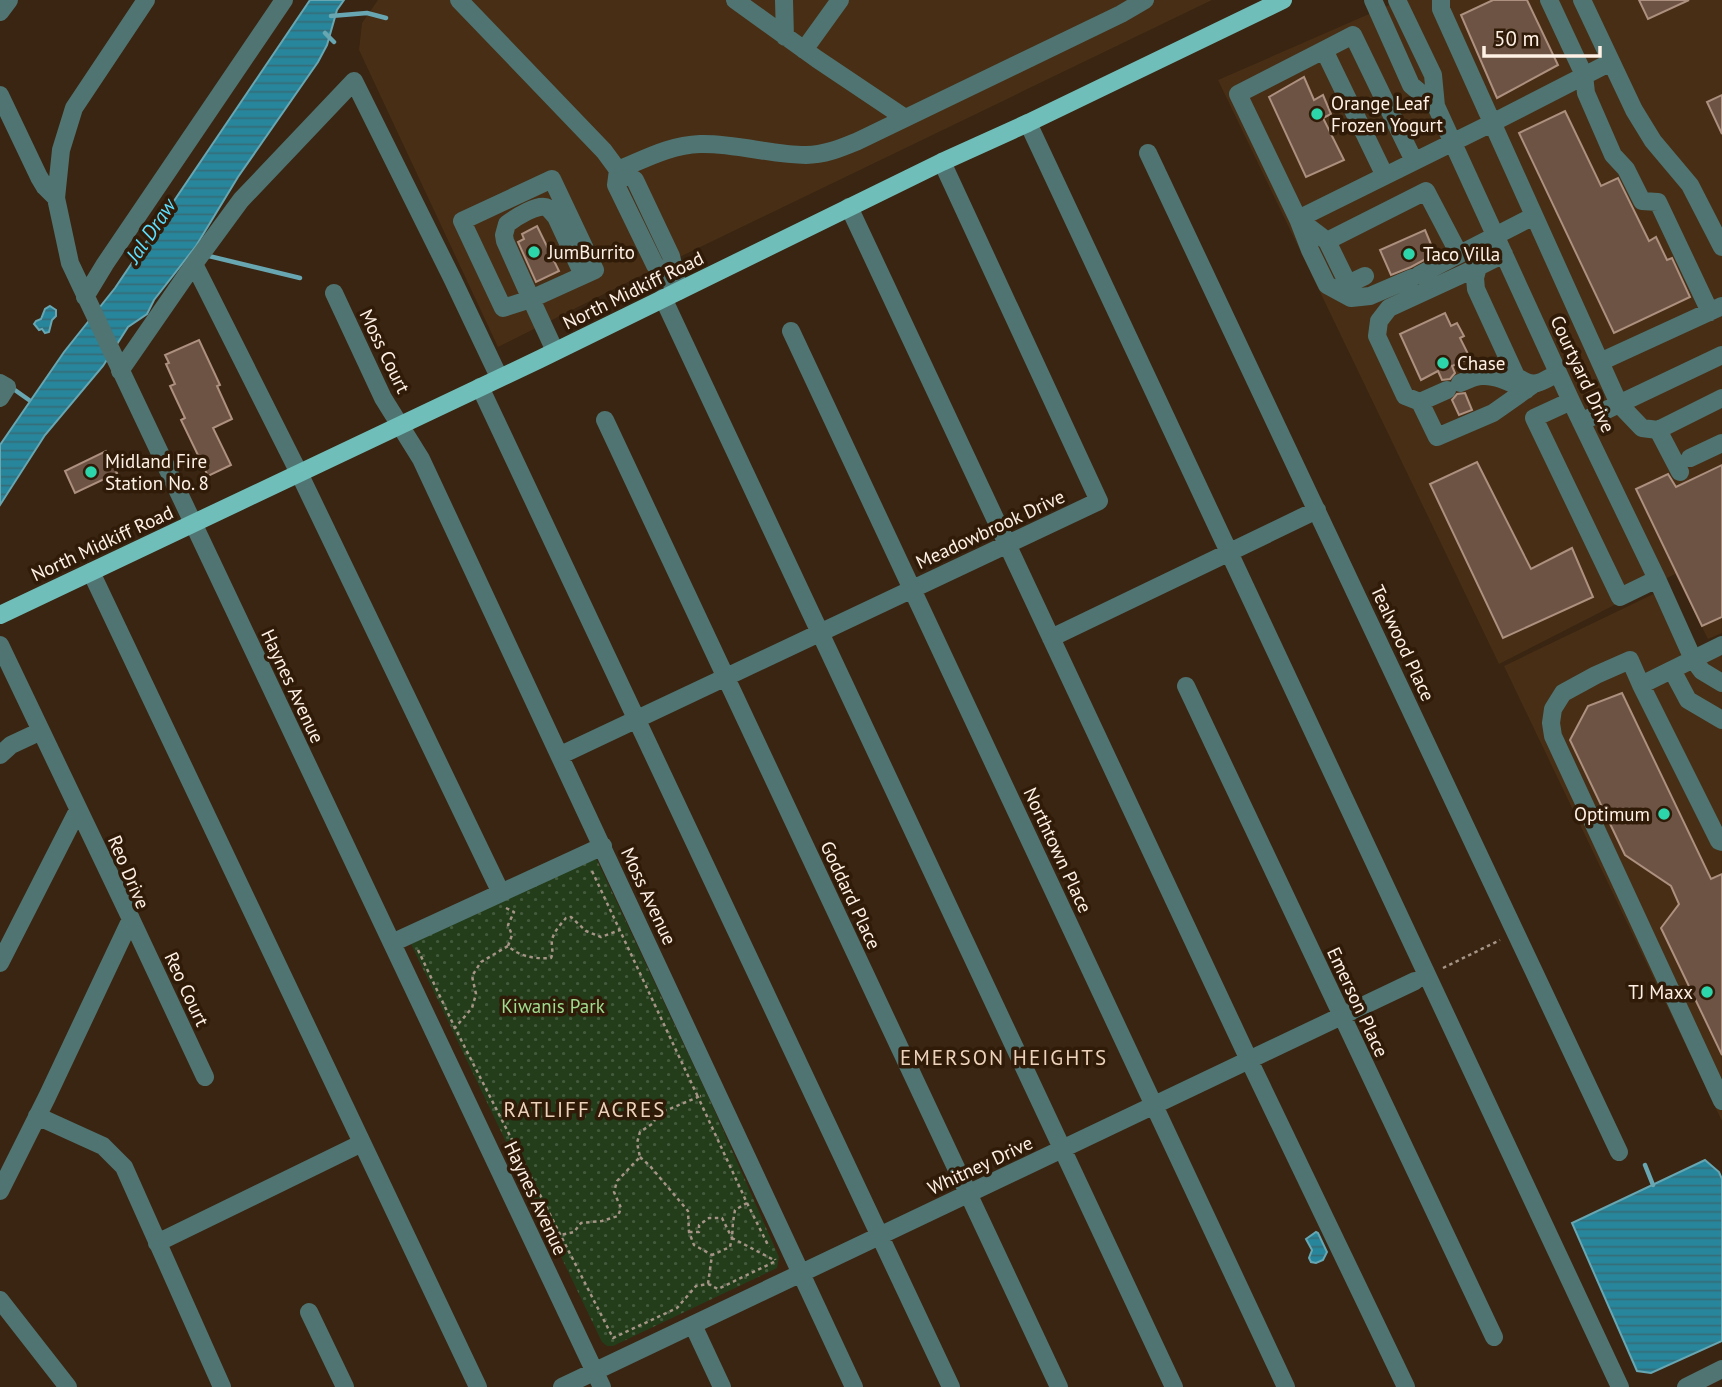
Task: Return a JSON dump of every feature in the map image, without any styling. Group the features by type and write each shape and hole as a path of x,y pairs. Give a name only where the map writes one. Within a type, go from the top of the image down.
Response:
{"main road":[{"name":"North Midkiff Road","path":"0,615 1283,0"}],"street":[{"path":"0,12 9,0"},
{"path":"87,300 105,264 284,0"},
{"path":"459,0 604,151 618,170 617,185 671,295 820,632 1174,1387"},
{"path":"734,0 905,118"},
{"path":"784,0 785,37"},
{"path":"804,50 840,0"},
{"path":"618,170 673,148 699,144 795,154 833,150 858,141 1145,0"},
{"name":"Courtyard Drive","path":"1373,0 1411,85 1436,106"},
{"name":"Courtyard Drive","path":"1397,0 1433,75 1436,106 1693,659"},
{"path":"1441,0 1441,9 1619,404 1642,428 1658,430 1722,398"},
{"path":"1549,0 1584,75 1586,93 1613,155 1626,169 1642,201 1658,202 1716,309 1600,362"},
{"path":"1582,0 1634,110 1653,141 1690,185 1722,247"},
{"name":"Haynes Avenue","path":"140,2 74,108 61,150 56,198 70,263 598,1379"},
{"path":"1414,161 1353,35 1238,94 1327,285 1351,298 1370,296 1415,276 1534,216"},
{"path":"1324,50 1385,176"},
{"path":"1298,219 1611,62"},
{"path":"118,366 242,200 354,81 499,377"},
{"path":"0,95 39,177 56,198"},
{"path":"1028,122 1229,551 1421,978 1620,1387"},
{"name":"Tealwood Place","path":"1148,153 1619,1152"},
{"name":"Meadowbrook Drive","path":"561,755 1099,501 942,162"},
{"path":"552,179 595,270 531,299 503,308 462,222 552,179"},
{"path":"1328,241 1426,191 1459,254"},
{"path":"555,351 506,246 504,236 507,224 532,209 543,206 550,210 583,275"},
{"path":"849,207 1249,1060 1406,1387"},
{"path":"1298,219 1328,241 1348,284 1365,276"},
{"path":"1504,254 1389,308 1379,321 1377,336 1405,396 1420,402 1437,438 1493,413 1530,387 1558,373"},
{"path":"194,264 299,472 502,900"},
{"path":"1478,267 1476,289 1516,376 1530,387"},
{"name":"Moss Court","path":"334,293 383,398 401,425"},
{"name":"Northtown Place","path":"791,331 1286,1387"},
{"path":"1581,422 1722,355"},
{"path":"1420,402 1478,376 1530,387"},
{"path":"0,383 7,387 0,398"},
{"path":"480,387 951,1387"},
{"path":"1571,401 1534,418 1620,597 1657,579"},
{"name":"Goddard Place","path":"605,420 1059,1387"},
{"name":"Moss Avenue","path":"401,425 421,459 561,755 854,1387"},
{"path":"1658,430 1685,465 1722,443"},
{"path":"1051,638 1317,510"},
{"path":"91,572 478,1387"},
{"name":"Reo Drive","path":"0,645 131,919 0,1191"},
{"path":"1641,685 1722,645"},
{"path":"1693,659 1702,671 1722,683"},
{"path":"1722,842 1719,841 1630,660 1563,693 1553,709 1553,736 1722,1101"},
{"path":"1672,670 1688,700 1722,720"},
{"name":"Emerson Place","path":"1186,686 1494,1337"},
{"path":"0,755 11,745 41,732"},
{"path":"0,963 78,810"},
{"path":"391,943 502,900 603,846"},
{"name":"Reo Court","path":"131,919 205,1077"},
{"name":"Whitney Drive","path":"562,1387 598,1379 693,1325 1421,978"},
{"path":"37,1116 103,1146 124,1167 222,1387"},
{"path":"157,1243 362,1143"},
{"path":"0,1300 68,1387"},
{"path":"309,1312 345,1387"},
{"path":"693,1325 722,1387"},
{"path":"1686,1387 1722,1369"}],"path":[{"path":"590,867 776,1261"},
{"path":"436,1037 455,1028 472,1008 476,995 472,976 481,962 508,946 512,935 508,925 514,912 502,900"},
{"path":"508,946 517,954 539,959 551,958 555,932 566,918 571,917 586,931 601,937 620,930 636,919"},
{"path":"1421,978 1517,932"},
{"path":"418,949 455,1028 613,1338 677,1308 696,1286 708,1284 718,1289 776,1261"},
{"path":"712,1255 694,1245 689,1232 688,1211 640,1157 637,1143 640,1132 652,1124 660,1113 716,1091"},
{"path":"536,1248 560,1235 575,1232 581,1223 602,1222 618,1216 621,1208 614,1192 617,1181 640,1157"},
{"path":"712,1255 730,1247 735,1210 747,1203"},
{"path":"689,1232 699,1232 699,1225 709,1218 722,1219 732,1238 776,1261"},
{"path":"708,1284 712,1255"}],"shaded area":[{"path":"378,0 1212,0 498,347 359,50 362,23"},
{"path":"1401,0 1722,0 1722,633 1708,639 1675,574 1499,664 1218,80"},
{"path":"1668,587 1699,651 1722,640 1722,1121 1504,666"}],"green space":[{"name":"Kiwanis Park","path":"595,856 708,1096 779,1257 777,1268 613,1346 602,1342 411,944"}],"water":[{"path":"310,0 344,0 337,10 327,45 318,62 238,177 196,246 154,300 147,314 128,327 103,366 45,435 0,505 0,445 64,352 115,288"},
{"path":"50,306 56,310 56,316 49,332 45,333 34,324"},
{"path":"1705,1160 1719,1172 1722,1179 1722,1341 1651,1373 1637,1371 1572,1223"},
{"path":"1316,1232 1327,1252 1323,1260 1316,1263 1309,1258 1312,1250 1306,1239"}],"building":[{"path":"1493,0 1527,0 1558,65 1497,98 1461,15"},
{"path":"1639,0 1689,0 1648,19"},
{"path":"1304,77 1314,100 1323,95 1331,114 1323,118 1344,160 1306,177 1269,97"},
{"path":"1722,95 1722,134 1707,102"},
{"path":"1565,111 1601,186 1618,178 1649,241 1656,237 1667,260 1672,258 1690,297 1614,333 1519,133"},
{"name":"JumBurrito","path":"537,226 559,271 536,282 518,242 524,239 522,234"},
{"path":"1425,230 1435,254 1391,275 1380,250"},
{"path":"1445,313 1451,326 1457,323 1464,336 1460,338 1470,358 1452,366 1455,373 1450,379 1442,380 1438,371 1421,380 1400,334"},
{"path":"199,340 232,419 213,428 231,465 208,476 181,420 185,418 170,386 175,384 165,355"},
{"path":"1465,393 1472,410 1459,415 1452,400 1457,394"},
{"name":"Midland Fire Station No. 8","path":"106,451 117,473 75,493 65,471"},
{"path":"1477,462 1531,569 1572,548 1593,597 1503,638 1430,484"},
{"path":"1722,465 1722,617 1702,626 1636,489 1668,474 1676,487"},
{"path":"1622,693 1711,879 1722,874 1722,1055 1661,928 1679,904 1671,886 1625,855 1570,740 1588,706"}],"waterway":[{"path":"331,16 367,13 386,18"},
{"path":"325,33 334,42"},
{"path":"209,256 300,278"},
{"path":"12,388 29,400"},
{"path":"1645,1165 1653,1185"}],"place":[{"name":"Orange Leaf Frozen Yogurt","path":"1317,114"},
{"name":"JumBurrito","path":"534,252"},
{"name":"Taco Villa","path":"1409,254"},
{"name":"Chase","path":"1443,363"},
{"name":"Midland Fire Station No. 8","path":"91,472"},
{"name":"Optimum","path":"1664,814"},
{"name":"TJ Maxx","path":"1707,992"}],"district":[{"name":"EMERSON HEIGHTS","path":"1004,1058"},
{"name":"RATLIFF ACRES","path":"585,1110"}],"water label":[{"name":"Jal Draw","path":"151,231"}]}
